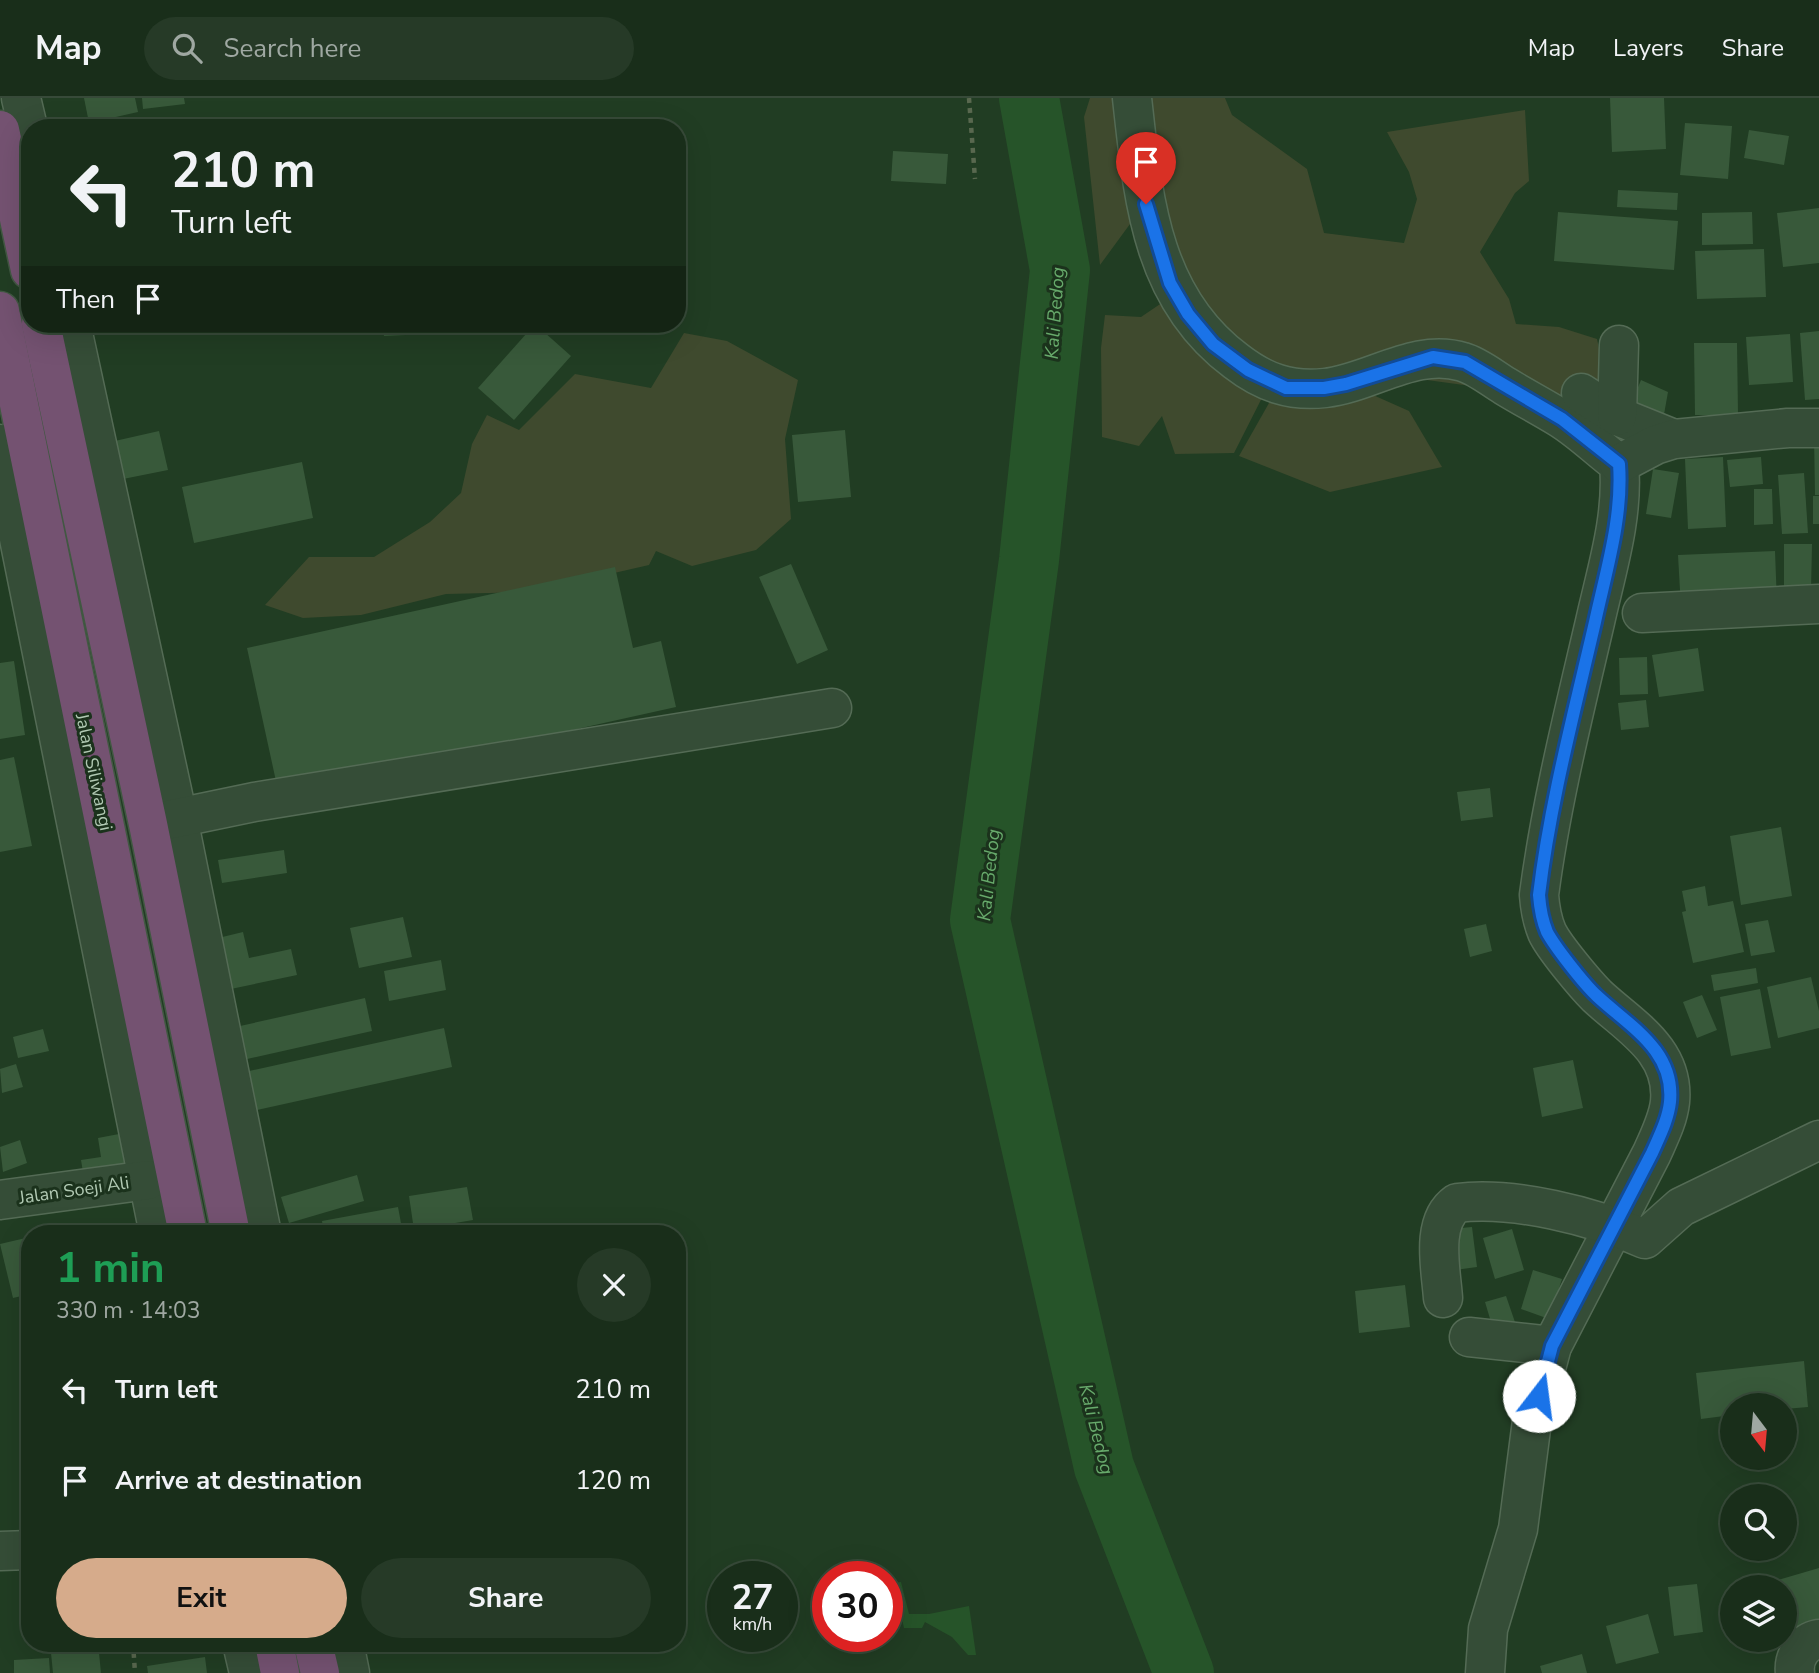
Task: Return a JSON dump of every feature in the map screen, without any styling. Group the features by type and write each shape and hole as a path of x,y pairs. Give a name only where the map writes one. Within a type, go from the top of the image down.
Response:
{"highway":[{"path":"0,130 21,228"},
{"name":"Jalan Siliwangi","path":"0,311 186,1225"},
{"path":"43,333 163,821 230,1225"},
{"path":"276,1652 280,1673"},
{"path":"315,1652 320,1673"}],"street":[{"path":"21,98 26,119"},
{"path":"1132,98 1152,230 1170,283 1188,314 1213,344 1248,370 1286,388 1324,388 1346,384 1433,357 1465,362 1562,419 1619,464"},
{"path":"73,333 163,821 260,1225"},
{"path":"1617,416 1619,345"},
{"path":"1581,393 1664,442"},
{"path":"1619,464 1664,442 1788,428 1819,428"},
{"path":"0,444 157,1225"},
{"path":"1619,464 1615,527 1569,732 1539,895 1540,910 1548,934 1595,994 1647,1039 1661,1056 1670,1100 1664,1125 1627,1204 1629,1232"},
{"path":"1642,613 1819,604"},
{"path":"163,821 254,802 832,708"},
{"path":"1485,1673 1488,1629 1518,1529 1532,1421 1552,1346 1629,1232 1819,1140"},
{"name":"Jalan Soeji Ali","path":"0,1200 148,1180"},
{"path":"1443,1297 1439,1247 1443,1217 1457,1203 1493,1203 1544,1209 1629,1232"},
{"path":"1469,1338 1552,1346"},
{"path":"0,1551 21,1550"},
{"path":"244,1652 249,1673"},
{"path":"346,1652 350,1673"}],"path":[{"path":"969,98 975,179"},
{"path":"134,1652 135,1673"}],"shaded area":[{"path":"1090,98 1225,98 1232,115 1307,169 1324,233 1404,243 1417,199 1409,172 1387,132 1525,110 1529,181 1515,193 1480,252 1509,299 1516,324 1559,327 1597,339 1611,405 1405,377 1269,384 1234,453 1175,454 1162,416 1139,446 1102,437 1101,348 1105,315 1141,317 1172,296 1141,209 1100,265 1084,117"},
{"path":"684,333 727,341 798,380 785,439 791,519 756,550 692,566 656,551 649,565 531,592 446,594 361,615 303,618 265,605 309,557 374,557 430,522 461,493 472,444 487,415 519,430 575,374 651,388"},
{"path":"1355,387 1409,411 1442,467 1330,492 1239,456 1273,396"},
{"path":"903,1590 909,1614 929,1614 969,1606 976,1655 968,1655 952,1637 925,1622 922,1628 904,1628"}],"building":[{"path":"84,98 135,98 138,112 107,119 88,119"},
{"path":"142,98 184,98 185,104 143,109"},
{"path":"1610,98 1664,98 1666,149 1612,152"},
{"path":"1685,123 1732,126 1728,179 1680,175"},
{"path":"1749,130 1789,136 1784,165 1744,158"},
{"path":"893,151 948,154 946,184 891,181"},
{"path":"1618,190 1678,193 1677,210 1617,207"},
{"path":"1819,208 1819,263 1783,267 1777,213"},
{"path":"1558,212 1678,221 1674,270 1554,261"},
{"path":"1752,212 1753,244 1702,245 1702,213"},
{"path":"1764,249 1766,297 1697,299 1695,251"},
{"path":"1819,331 1819,399 1805,400 1800,333"},
{"path":"384,333 448,333 384,336"},
{"path":"527,333 545,333 571,356 514,420 478,388"},
{"path":"1790,334 1793,382 1749,385 1746,337"},
{"path":"1694,343 1737,343 1738,415 1695,415"},
{"path":"1641,380 1668,392 1663,420 1627,414"},
{"path":"845,430 851,497 798,502 792,435"},
{"path":"159,431 168,470 113,481 106,443"},
{"path":"1814,434 1819,434 1819,495 1815,495"},
{"path":"1723,457 1726,527 1688,529 1685,459"},
{"path":"1761,457 1763,484 1730,487 1727,460"},
{"path":"302,462 313,518 194,543 182,487"},
{"path":"1653,469 1679,473 1671,518 1646,514"},
{"path":"1804,473 1808,533 1782,534 1778,475"},
{"path":"1754,489 1772,489 1773,524 1754,525"},
{"path":"1813,496 1819,496 1819,524 1813,524"},
{"path":"1784,544 1812,544 1811,591 1784,591"},
{"path":"1775,551 1777,604 1681,608 1678,555"},
{"path":"791,564 828,650 797,664 759,577"},
{"path":"615,567 633,648 661,641 676,707 279,795 247,648"},
{"path":"1698,648 1704,691 1659,697 1652,655"},
{"path":"1647,657 1648,694 1620,695 1619,658"},
{"path":"14,661 25,735 0,739 0,663"},
{"path":"1646,700 1649,727 1621,730 1618,703"},
{"path":"14,757 32,846 0,852 0,760"},
{"path":"1490,788 1493,817 1461,821 1457,792"},
{"path":"1781,827 1792,896 1741,905 1730,836"},
{"path":"284,850 287,873 222,883 218,860"},
{"path":"1705,886 1708,906 1733,901 1744,952 1693,963 1682,912 1686,911 1682,891"},
{"path":"403,917 412,957 359,968 350,928"},
{"path":"1768,920 1775,952 1751,956 1745,924"},
{"path":"1486,924 1492,951 1470,957 1464,929"},
{"path":"243,932 249,958 291,949 297,975 226,990 214,939"},
{"path":"441,960 446,990 389,1001 384,971"},
{"path":"1756,968 1758,983 1714,991 1711,975"},
{"path":"1811,977 1819,1011 1819,1028 1778,1038 1767,987"},
{"path":"1760,989 1771,1048 1731,1056 1720,997"},
{"path":"1702,995 1717,1030 1697,1038 1683,1002"},
{"path":"365,998 372,1031 238,1061 231,1028"},
{"path":"444,1028 452,1067 257,1110 249,1071"},
{"path":"43,1029 49,1051 18,1058 13,1037"},
{"path":"1573,1060 1583,1108 1542,1117 1533,1068"},
{"path":"16,1064 23,1087 2,1093 0,1069"},
{"path":"119,1134 126,1171 84,1178 81,1160 101,1157 98,1138"},
{"path":"20,1140 27,1163 3,1172 0,1147"},
{"path":"357,1175 364,1201 289,1223 281,1197"},
{"path":"467,1187 473,1220 444,1225 413,1225 409,1196"},
{"path":"398,1207 401,1225 323,1225 322,1221"},
{"path":"1472,1227 1477,1267 1455,1270 1450,1229"},
{"path":"1512,1229 1524,1270 1495,1279 1483,1238"},
{"path":"21,1239 21,1296 13,1298 0,1244"},
{"path":"1533,1270 1562,1279 1549,1319 1521,1309"},
{"path":"1405,1285 1410,1327 1359,1333 1355,1291"},
{"path":"1506,1296 1516,1325 1494,1332 1485,1302"},
{"path":"1804,1361 1808,1407 1797,1408 1797,1393 1720,1393 1720,1417 1701,1419 1696,1373"},
{"path":"1819,1568 1819,1626 1797,1633 1797,1575"},
{"path":"1697,1584 1703,1632 1674,1636 1668,1587"},
{"path":"1648,1614 1659,1653 1616,1664 1606,1626"},
{"path":"51,1652 99,1652 101,1673 53,1673"},
{"path":"1582,1654 1587,1673 1542,1673 1540,1666"},
{"path":"205,1657 207,1673 148,1673 147,1666"},
{"path":"49,1658 50,1673 14,1673 14,1660"}],"waterway":[{"name":"Kali Bedog","path":"1029,98 1060,270 1029,560 980,920 1104,1467 1184,1673"}],"route":[{"path":"1146,204 1170,283 1188,314 1213,344 1248,370 1286,388 1324,388 1346,384 1433,357 1465,362 1562,419 1619,464 1615,527 1569,732 1541,877 1540,910 1548,934 1595,994 1647,1039 1661,1056 1670,1100 1664,1125 1652,1153 1552,1346 1539,1396"}]}
